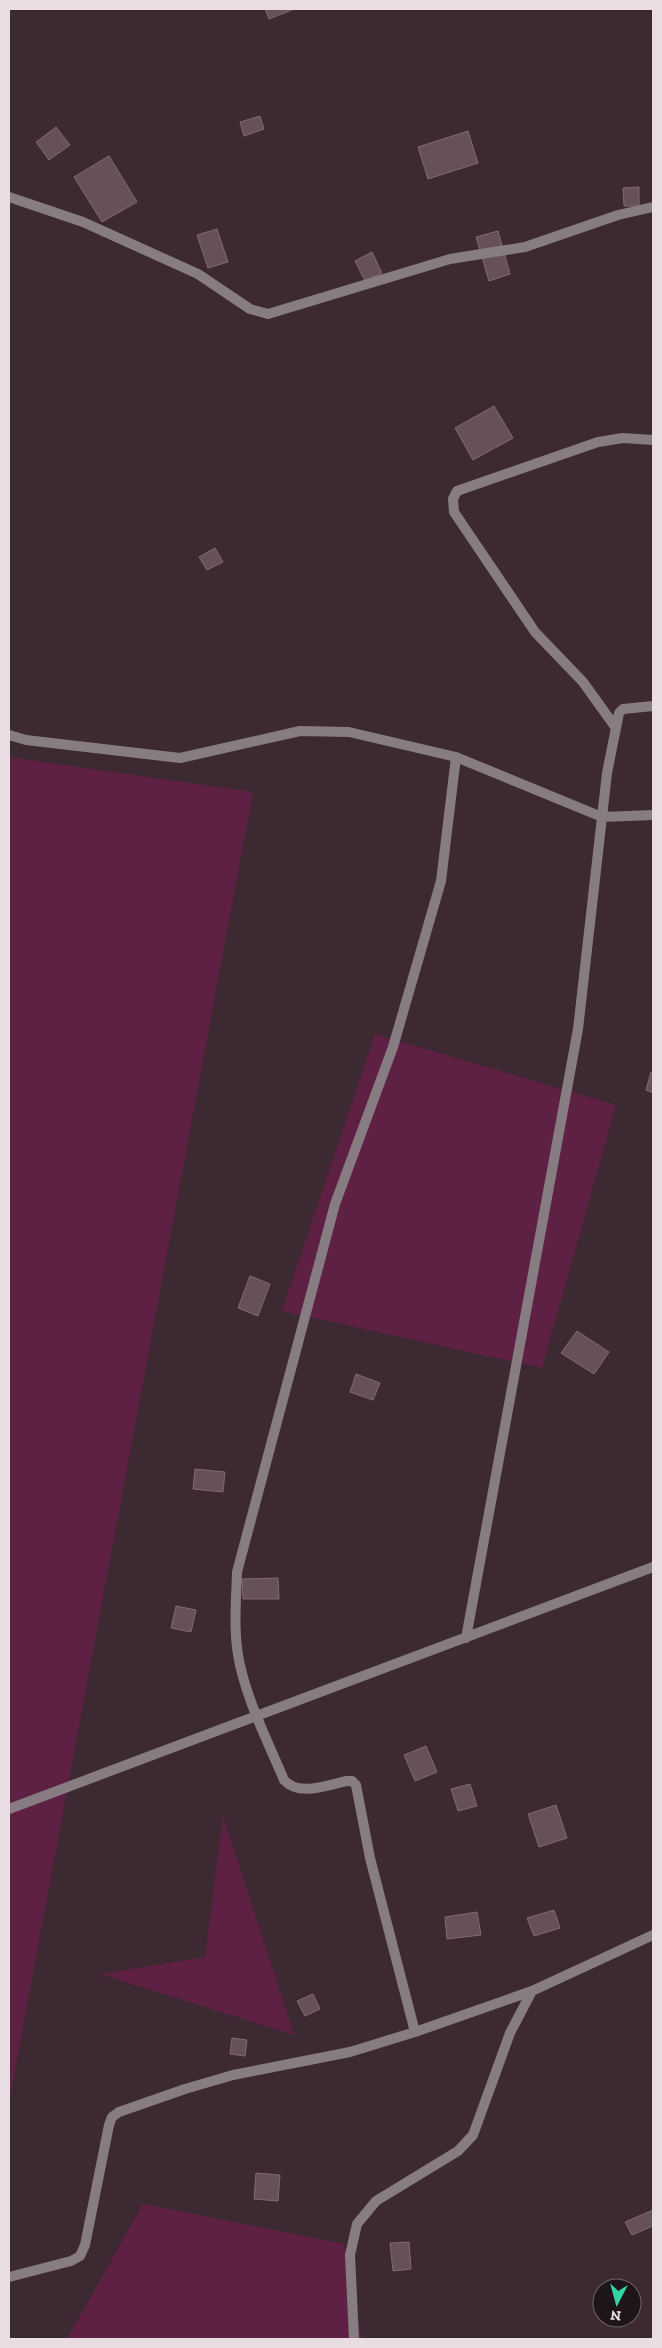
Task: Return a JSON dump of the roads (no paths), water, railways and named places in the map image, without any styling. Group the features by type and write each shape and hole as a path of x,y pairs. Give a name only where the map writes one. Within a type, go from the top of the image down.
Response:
{"street":[{"path":"9,197 83,222 198,274 250,309 268,314 450,259 525,247 618,215 653,207"},
{"path":"616,728 583,682 535,632 454,512 453,499 457,491 598,442 623,438 653,440"},
{"path":"466,1638 578,1029 602,817 618,713 623,709 653,706"},
{"path":"9,735 26,740 180,758 300,731 349,732 456,757 602,817 653,815"},
{"path":"415,2032 370,1858 356,1785 352,1781 347,1781 299,1790 290,1787 284,1780 256,1716 240,1664 235,1623 237,1572 335,1204 393,1047 441,881 456,757"},
{"path":"9,1810 653,1566"},
{"path":"9,2277 71,2261 80,2256 85,2245 112,2117 185,2089 233,2074 350,2052 415,2032 532,1991 653,1935"},
{"path":"354,2339 350,2255 357,2224 376,2201 458,2151 473,2135 510,2034 532,1991"}]}
